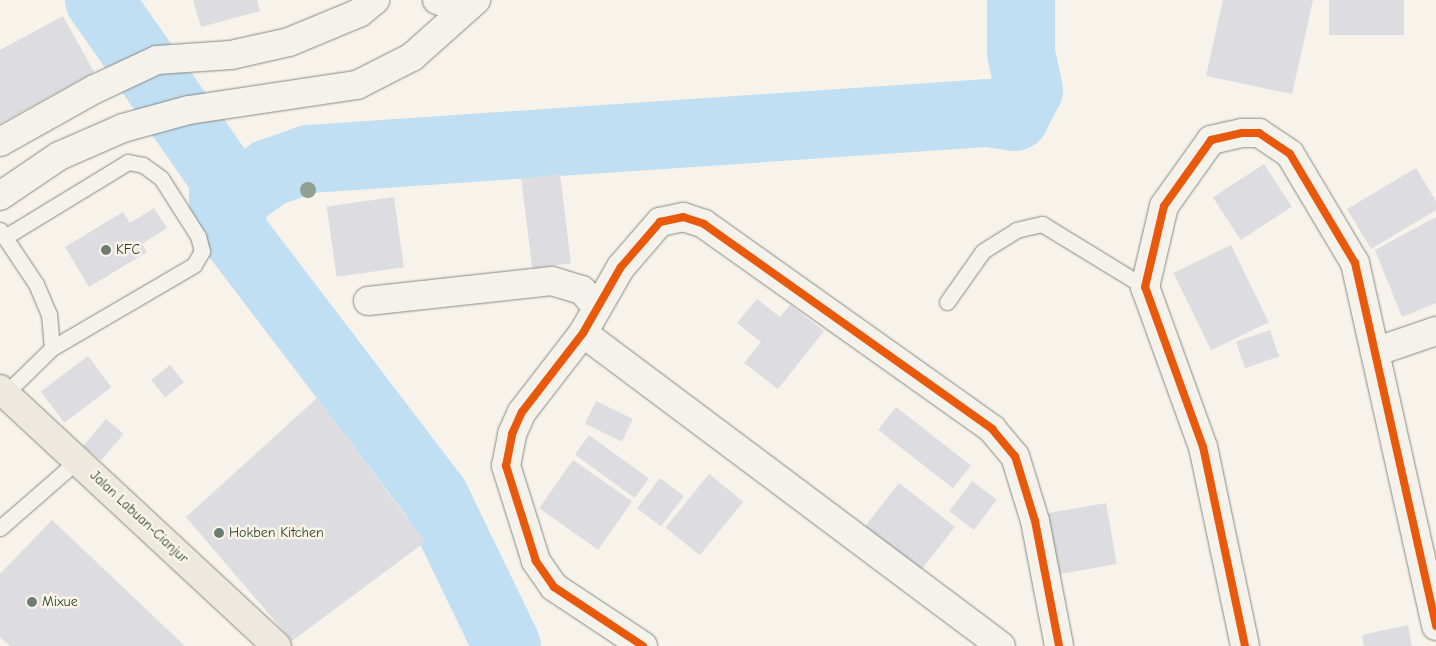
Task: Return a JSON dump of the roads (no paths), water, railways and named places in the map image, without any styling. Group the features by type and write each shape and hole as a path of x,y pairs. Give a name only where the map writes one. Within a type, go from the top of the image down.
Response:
{"highway":[{"name":"Jalan Labuan-Cianjur","path":"2,392 78,460 277,646"}],"street":[{"path":"0,142 95,89 157,60 231,55 289,42 359,13 375,0"},
{"path":"437,0 469,5"},
{"path":"0,196 64,155 123,128 190,110 357,85 412,57 469,5"},
{"path":"41,118 64,155"},
{"path":"1245,646 1203,447 1145,287 1164,206 1190,164 1211,140 1259,132 1290,154 1355,263 1436,626"},
{"path":"643,646 554,587 536,562 506,466 512,434 522,412 584,333 621,267 660,222 683,217 704,224 992,429 1015,456 1035,521 1059,646"},
{"path":"368,301 552,281 582,290 597,308"},
{"path":"1375,352 1436,331"},
{"path":"584,333 1000,646"}],"lane":[{"path":"2,392 52,348 194,265 202,251 198,236 161,178 143,165 128,162 2,234 36,284 49,314 52,348"},
{"path":"947,302 983,251 1016,230 1042,224 1145,287"},
{"path":"0,528 78,460"}],"waterway":[{"path":"99,0 223,177 223,219 435,497 507,646"},
{"path":"223,219 245,190 269,173 309,159 988,113 1015,117 1029,90 1021,53 1021,0"}],"place":[{"name":"KFC","path":"106,250"},
{"name":"Hokben Kitchen","path":"219,533"},
{"name":"Mixue","path":"32,602"}]}
